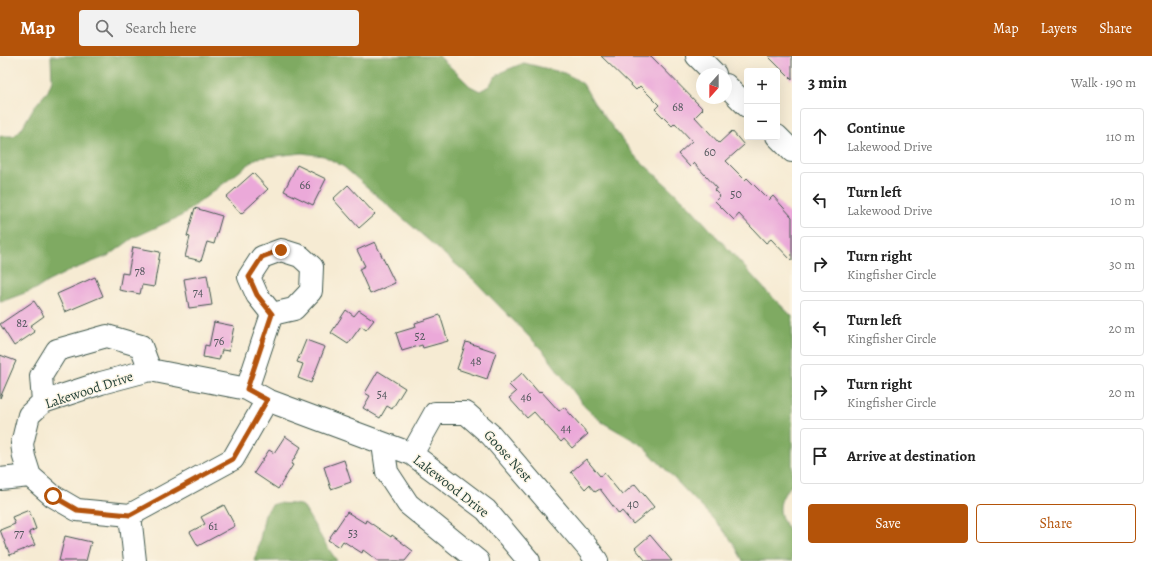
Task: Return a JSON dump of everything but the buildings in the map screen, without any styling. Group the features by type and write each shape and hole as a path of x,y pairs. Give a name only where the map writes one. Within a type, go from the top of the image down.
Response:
{"street":[{"path":"697,56 709,68"},
{"path":"732,91 745,104"},
{"path":"780,139 792,151"},
{"path":"247,389 272,314"},
{"path":"43,402 41,376 57,350 107,336 141,346 150,370"},
{"name":"Lakewood Drive","path":"30,476 22,444 29,415 43,402 150,370 247,389 267,400 412,454 486,510 529,561"},
{"path":"0,479 30,476 53,496 77,510 130,515 233,459 267,400"},
{"name":"Goose Nest","path":"412,454 435,413 466,413 491,435 587,547 597,561"},
{"path":"383,444 387,472 408,504 478,561"},
{"path":"130,515 135,561"}],"green space":[{"path":"51,56 439,56 470,86 480,91 489,86 495,77 504,71 524,63 564,73 583,84 594,103 634,155 689,206 768,293 792,316 792,485 783,497 780,508 783,520 792,532 792,561 743,561 734,544 720,526 642,445 602,422 585,407 544,352 474,280 344,167 324,156 302,153 257,158 181,216 133,238 110,255 69,271 38,288 0,301 0,136 14,136 22,128 34,107 48,91 52,81"},
{"path":"277,503 303,506 337,561 254,561 265,514 272,505"}],"route":[{"path":"53,496 77,510 130,515 233,459 267,400 247,389 272,314 257,295 249,277 262,257 281,250"}]}
